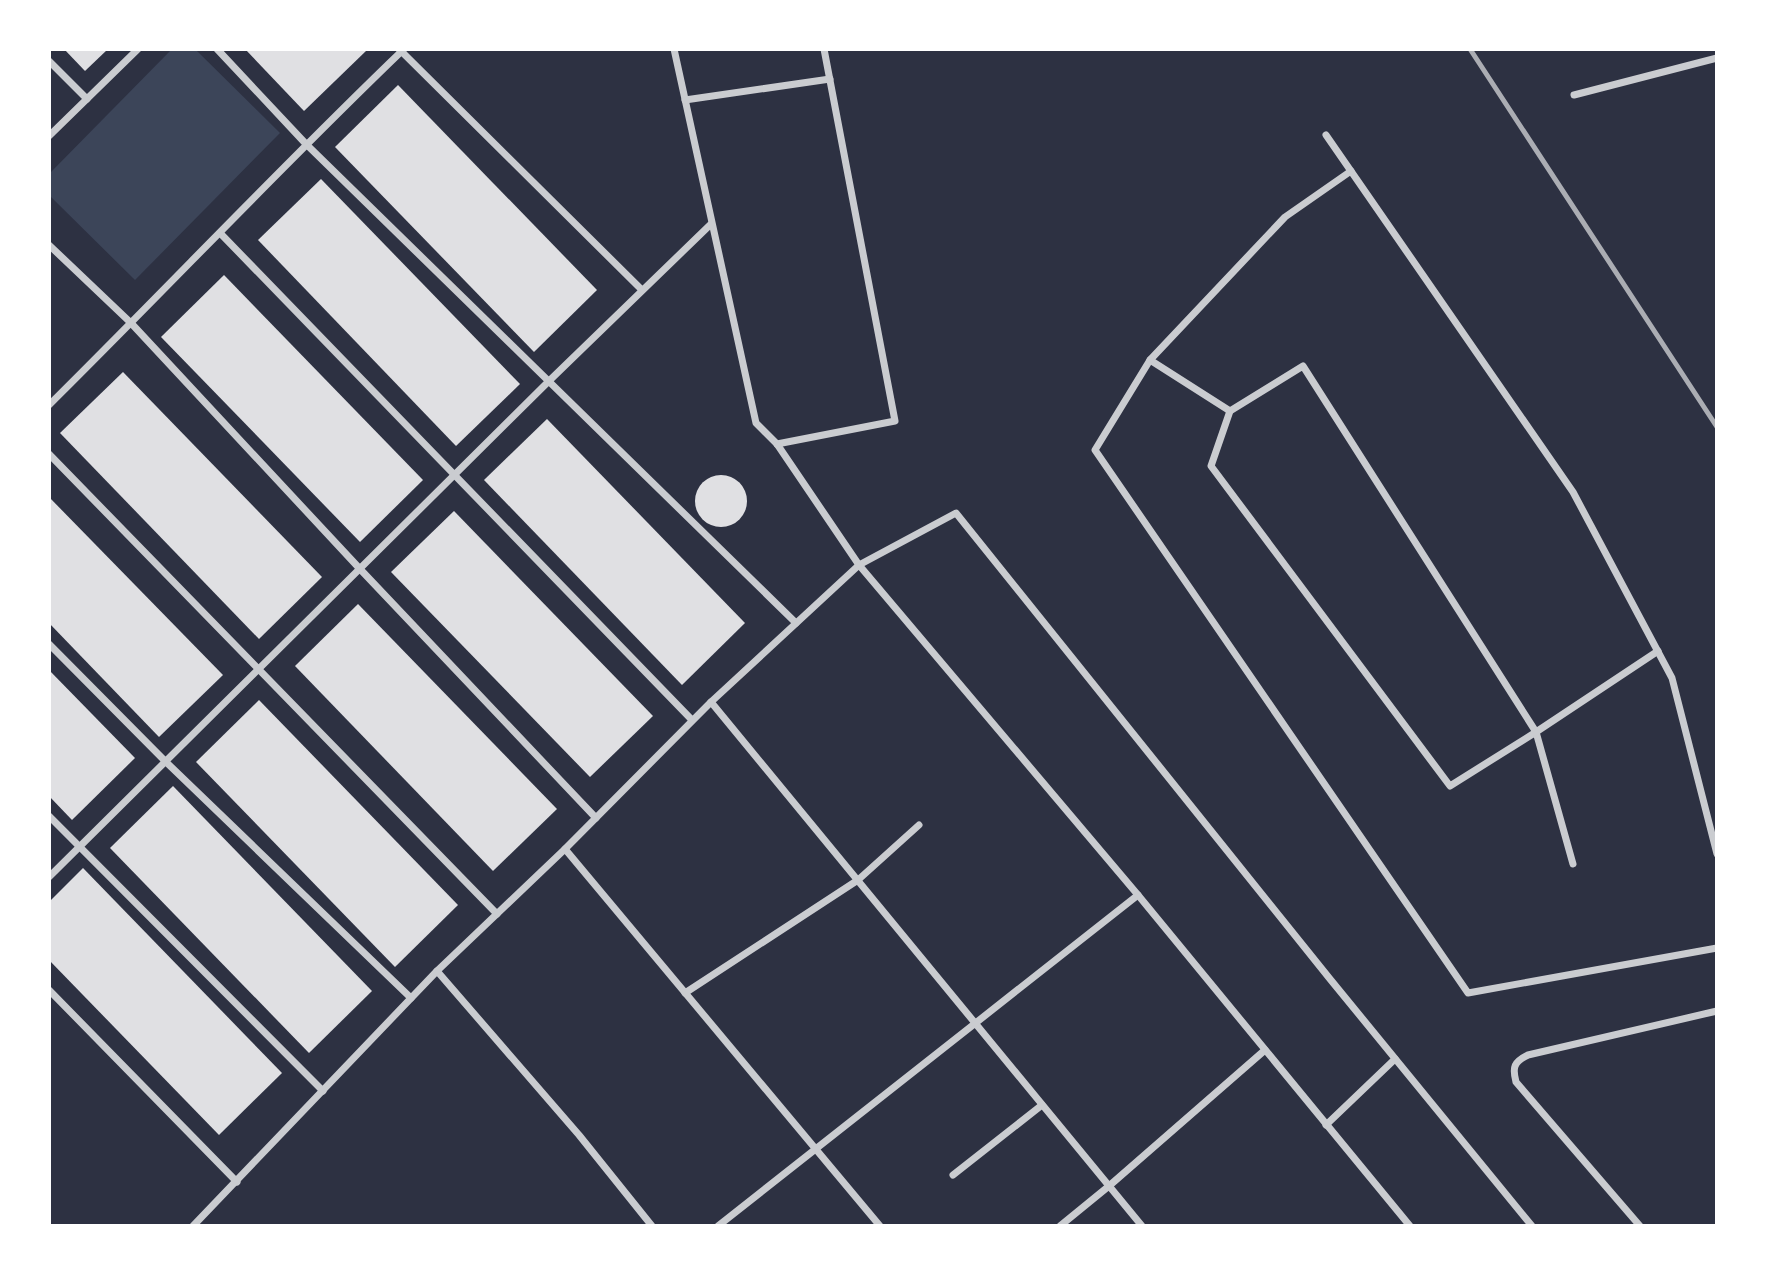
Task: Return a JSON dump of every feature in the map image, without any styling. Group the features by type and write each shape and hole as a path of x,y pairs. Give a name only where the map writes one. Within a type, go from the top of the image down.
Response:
{"street":[{"path":"49,136 138,49"},
{"path":"217,49 306,144 796,623"},
{"path":"674,49 755,423 777,444 859,565 1138,895 1410,1226"},
{"path":"777,444 895,421 824,49"},
{"path":"49,405 401,50 642,290"},
{"path":"1574,95 1717,58"},
{"path":"49,61 87,99"},
{"path":"685,100 830,79"},
{"path":"1326,135 1573,492 1672,678 1717,855"},
{"path":"1351,171 1285,217 1150,360 1095,450 1468,993 1717,948"},
{"path":"49,877 454,474 711,224"},
{"path":"221,234 692,720"},
{"path":"49,245 131,323 596,818"},
{"path":"1150,360 1230,411"},
{"path":"1573,864 1536,732 1303,366 1230,411 1211,466 1450,786 1536,732 1658,651"},
{"path":"49,454 497,914"},
{"path":"193,1226 437,971 565,849 711,702 859,565 956,513 1532,1226"},
{"path":"49,644 166,762 411,998"},
{"path":"711,702 1142,1226"},
{"path":"49,816 323,1091"},
{"path":"685,993 858,880 919,825"},
{"path":"565,849 880,1226"},
{"path":"718,1226 1138,895"},
{"path":"437,971 579,1135 652,1226"},
{"path":"49,990 237,1182"},
{"path":"1640,1226 1516,1082 1513,1069 1516,1061 1528,1055 1717,1012"},
{"path":"1060,1226 1265,1049"},
{"path":"1326,1125 1395,1059"},
{"path":"953,1175 1042,1105"}],"shaded area":[{"path":"172,49 195,49 280,133 135,280 49,195 49,174"}],"building":[{"path":"64,49 108,49 85,71"},
{"path":"245,49 364,49 366,51 304,111"},
{"path":"398,85 597,290 534,352 335,147"},
{"path":"321,179 520,384 456,446 258,240"},
{"path":"224,275 423,480 360,542 161,337"},
{"path":"123,372 322,577 259,639 60,433"},
{"path":"547,419 745,623 682,685 484,480"},
{"path":"721,475 731,477 739,483 745,491 745,511 739,519 731,525 721,527 711,525 703,519 697,511 695,501 697,491 703,483 711,477"},
{"path":"49,497 223,675 159,737 49,623"},
{"path":"454,511 653,716 590,777 391,572"},
{"path":"358,604 557,809 493,871 295,666"},
{"path":"49,670 135,758 72,820 49,796"},
{"path":"259,700 458,905 395,967 196,762"},
{"path":"173,786 372,991 309,1053 110,848"},
{"path":"83,868 282,1073 219,1135 49,960 49,902"}],"railway":[{"path":"1470,49 1717,427"}]}
